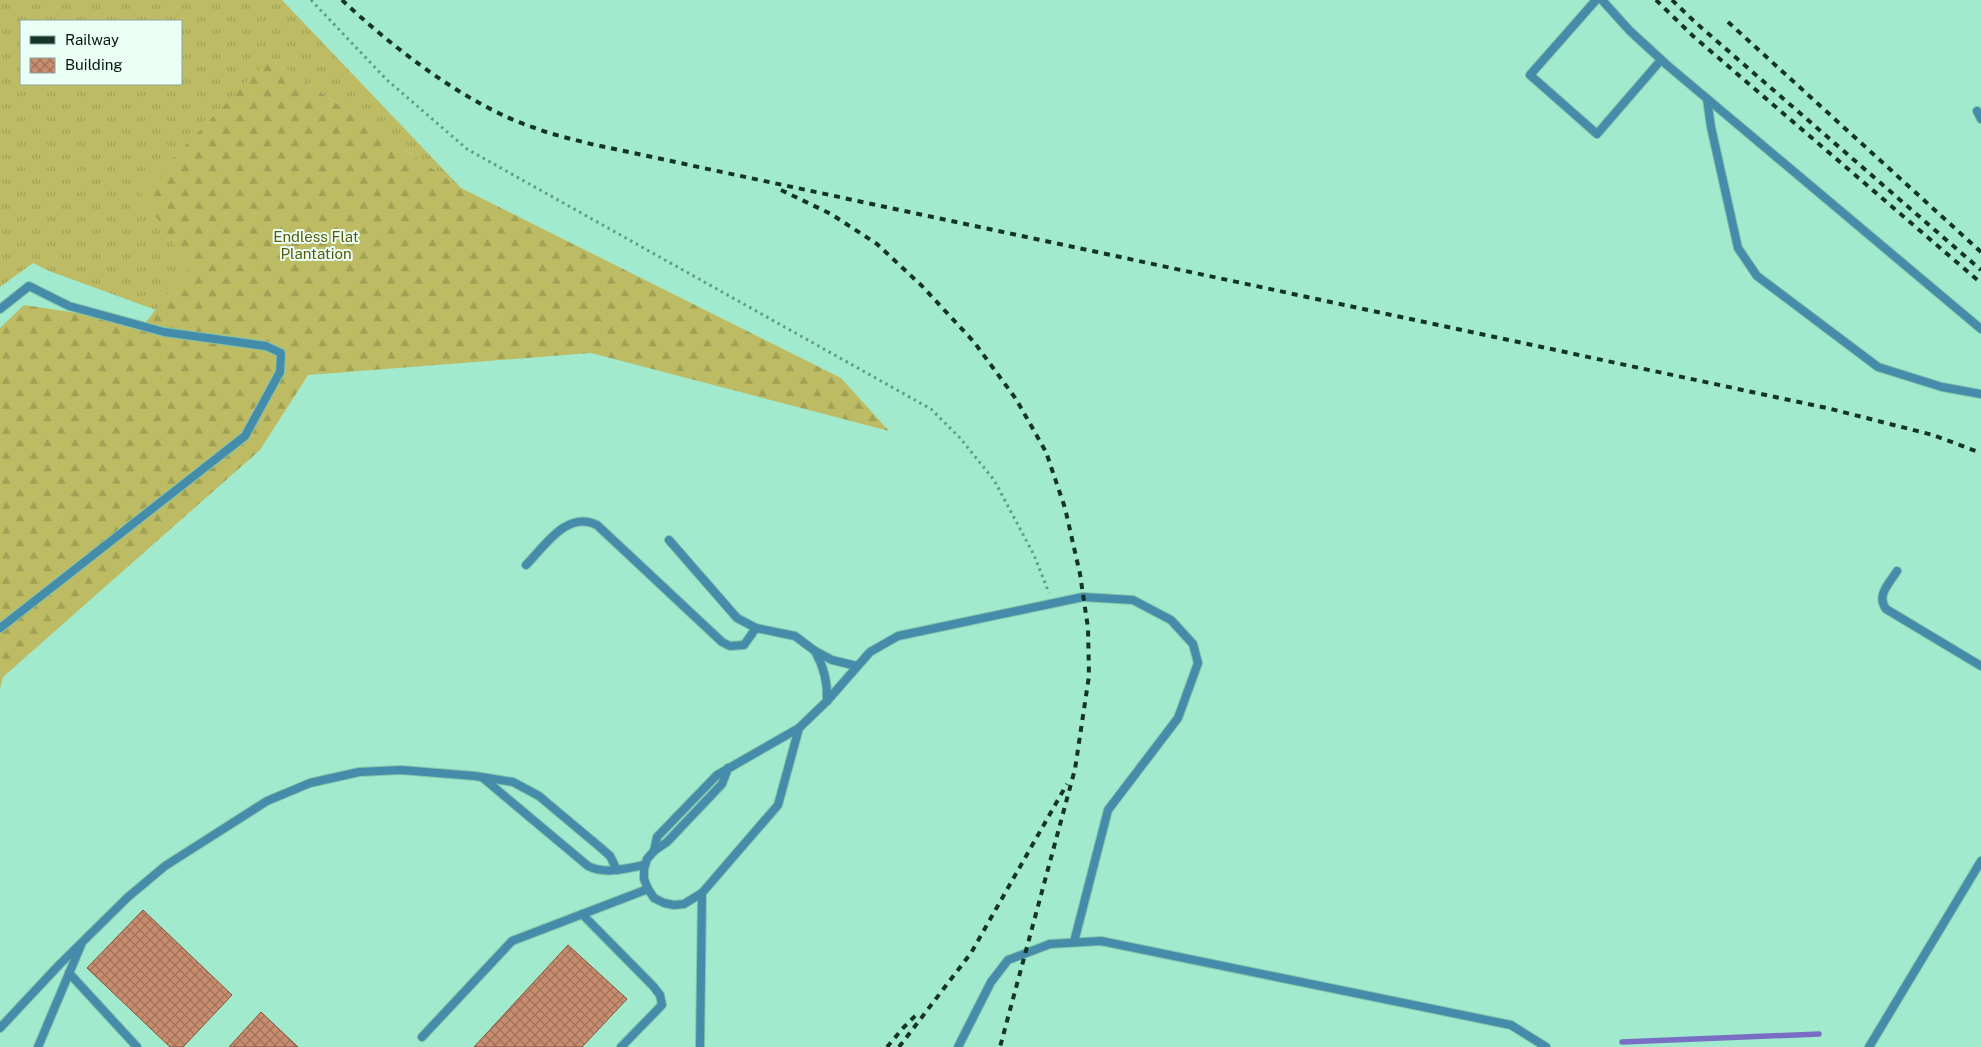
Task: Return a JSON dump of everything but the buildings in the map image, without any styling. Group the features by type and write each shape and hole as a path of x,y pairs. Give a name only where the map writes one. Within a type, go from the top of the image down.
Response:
{"lane":[{"path":"1596,0 1530,75 1597,134 1662,60"},
{"path":"1602,0 1630,31 1662,60 1981,329"},
{"path":"1707,99 1711,127 1738,248 1757,276 1878,367 1942,387 1981,394"},
{"path":"1977,111 1981,119"},
{"path":"0,309 29,286 69,306 164,332 266,346 280,353 280,372 245,436 0,628"},
{"path":"526,565 567,524 582,520 591,522 597,525 722,642 730,646 744,645 756,628"},
{"path":"669,540 737,618 756,628 795,636 815,651 832,660 857,666"},
{"path":"1897,571 1881,596 1886,608 1981,666"},
{"path":"799,728 778,805 702,893 684,904 664,903 654,898 644,880 645,865 647,859 654,851 657,836 717,775 799,728 827,701 870,652 898,636 1084,597 1133,600 1171,620 1193,644 1198,663 1178,718 1108,810 1074,942"},
{"path":"815,651 825,673 828,686 827,701"},
{"path":"0,1028 83,941 128,897 165,866 268,801 310,783 358,772 401,770 482,776 513,782 539,796 606,852 615,862 617,870"},
{"path":"482,776 583,864 601,870 617,870 645,865"},
{"path":"1868,1047 1981,861"},
{"path":"422,1037 512,941 648,890"},
{"path":"700,1047 702,893"},
{"path":"582,914 660,995 662,1005 621,1047"},
{"path":"38,1047 83,941"},
{"path":"958,1047 991,982 1008,960 1050,944 1101,941 1512,1025 1546,1047"},
{"path":"69,973 137,1047"}],"path":[{"path":"311,0 387,80 467,149 932,409 960,438 994,480 1034,556 1053,603"}],"green space":[{"path":"0,0 282,0 461,188 270,58 190,268 156,310 49,271 33,263 0,287"},
{"name":"Endless Flat Plantation","path":"270,58 461,188 841,378 889,431 591,353 308,375 260,450 3,677 0,689 0,328 24,305 145,323 189,268 140,192"}],"waterway":[{"path":"1622,1042 1819,1034"}],"railway":[{"path":"342,0 384,37 432,74 510,118 556,135 1827,408 1933,435 1981,453"},
{"path":"1656,0 1693,36 1981,283"},
{"path":"1672,0 1696,23 1981,270"},
{"path":"1728,22 1981,252"},
{"path":"781,190 831,214 877,244 922,286 974,342 1016,399 1046,452 1065,508 1080,574 1088,628 1089,676 1075,769 1000,1047"},
{"path":"899,1047 971,953 1067,784"},
{"path":"887,1047 919,1012"}]}
